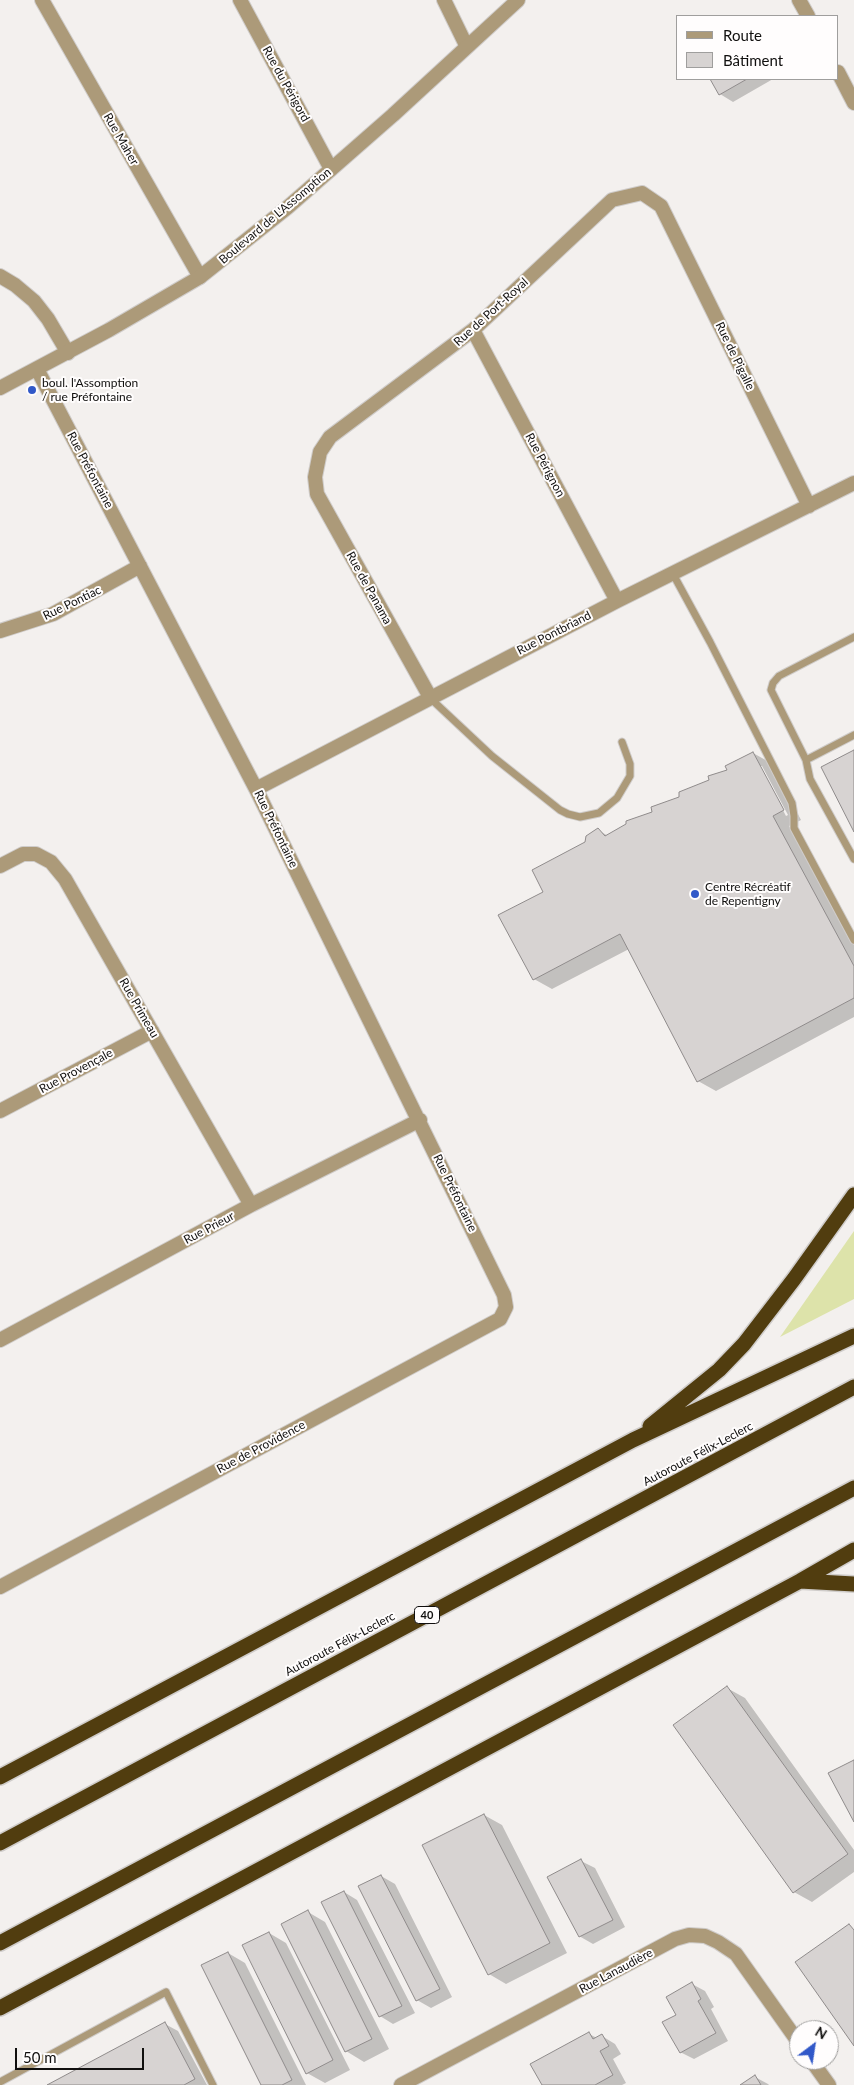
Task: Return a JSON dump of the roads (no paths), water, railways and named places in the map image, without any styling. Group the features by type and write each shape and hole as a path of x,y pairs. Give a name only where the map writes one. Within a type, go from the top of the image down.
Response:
{"highway":[{"path":"633,1440 719,1370 744,1344 790,1285 854,1195"},
{"path":"0,1777 633,1440 854,1336"},
{"name":"Autoroute Félix-Leclerc","path":"0,1844 854,1387"},
{"path":"0,1943 854,1488"},
{"path":"0,2008 800,1581 854,1550"},
{"path":"800,1581 854,1584"}],"street":[{"name":"Rue Maher","path":"42,0 200,277"},
{"name":"Rue du Périgord","path":"240,0 332,169"},
{"path":"444,0 466,46"},
{"name":"Boulevard de L'Assomption","path":"0,388 68,353 200,277 288,207 332,169 518,0"},
{"path":"799,0 807,15"},
{"path":"839,74 853,100"},
{"name":"Rue de Port-Royal","path":"315,478 320,452 330,438 473,330 612,200 642,193 661,206"},
{"name":"Rue de Pigalle","path":"661,206 810,506"},
{"path":"0,276 16,285 34,301 48,319 68,353"},
{"name":"Rue Pérignon","path":"473,330 617,601"},
{"name":"Rue Préfontaine","path":"37,369 256,789 420,1120 504,1295"},
{"name":"Rue de Panama","path":"315,478 317,494 430,697"},
{"name":"Rue Pontbriand","path":"256,789 617,601 854,483"},
{"name":"Rue Pontiac","path":"0,631 53,614 140,566"},
{"name":"Rue Primeau","path":"0,866 23,854 36,854 51,862 65,878 251,1205"},
{"name":"Rue Provençale","path":"0,1111 152,1031"},
{"name":"Rue Prieur","path":"0,1340 251,1205 420,1120"},
{"name":"Rue de Providence","path":"0,1587 500,1319 506,1307 504,1295"},
{"name":"Rue Lanaudière","path":"401,2085 675,1939 689,1935 706,1936 736,1954 789,2029"},
{"path":"818,2070 829,2085"}],"lane":[{"path":"673,574 792,803 794,828 854,940"},
{"path":"854,637 779,676 773,683 771,690 806,760 810,779 854,859"},
{"path":"430,697 492,756 560,810 574,815 599,813 609,806 625,787 630,776 630,764 622,742"},
{"path":"806,760 854,735"},
{"path":"0,2082 166,1992 213,2085"}],"place":[{"name":"boul. l'Assomption / rue Préfontaine","path":"32,390"},
{"name":"Centre Récréatif de Repentigny","path":"695,894"}]}
